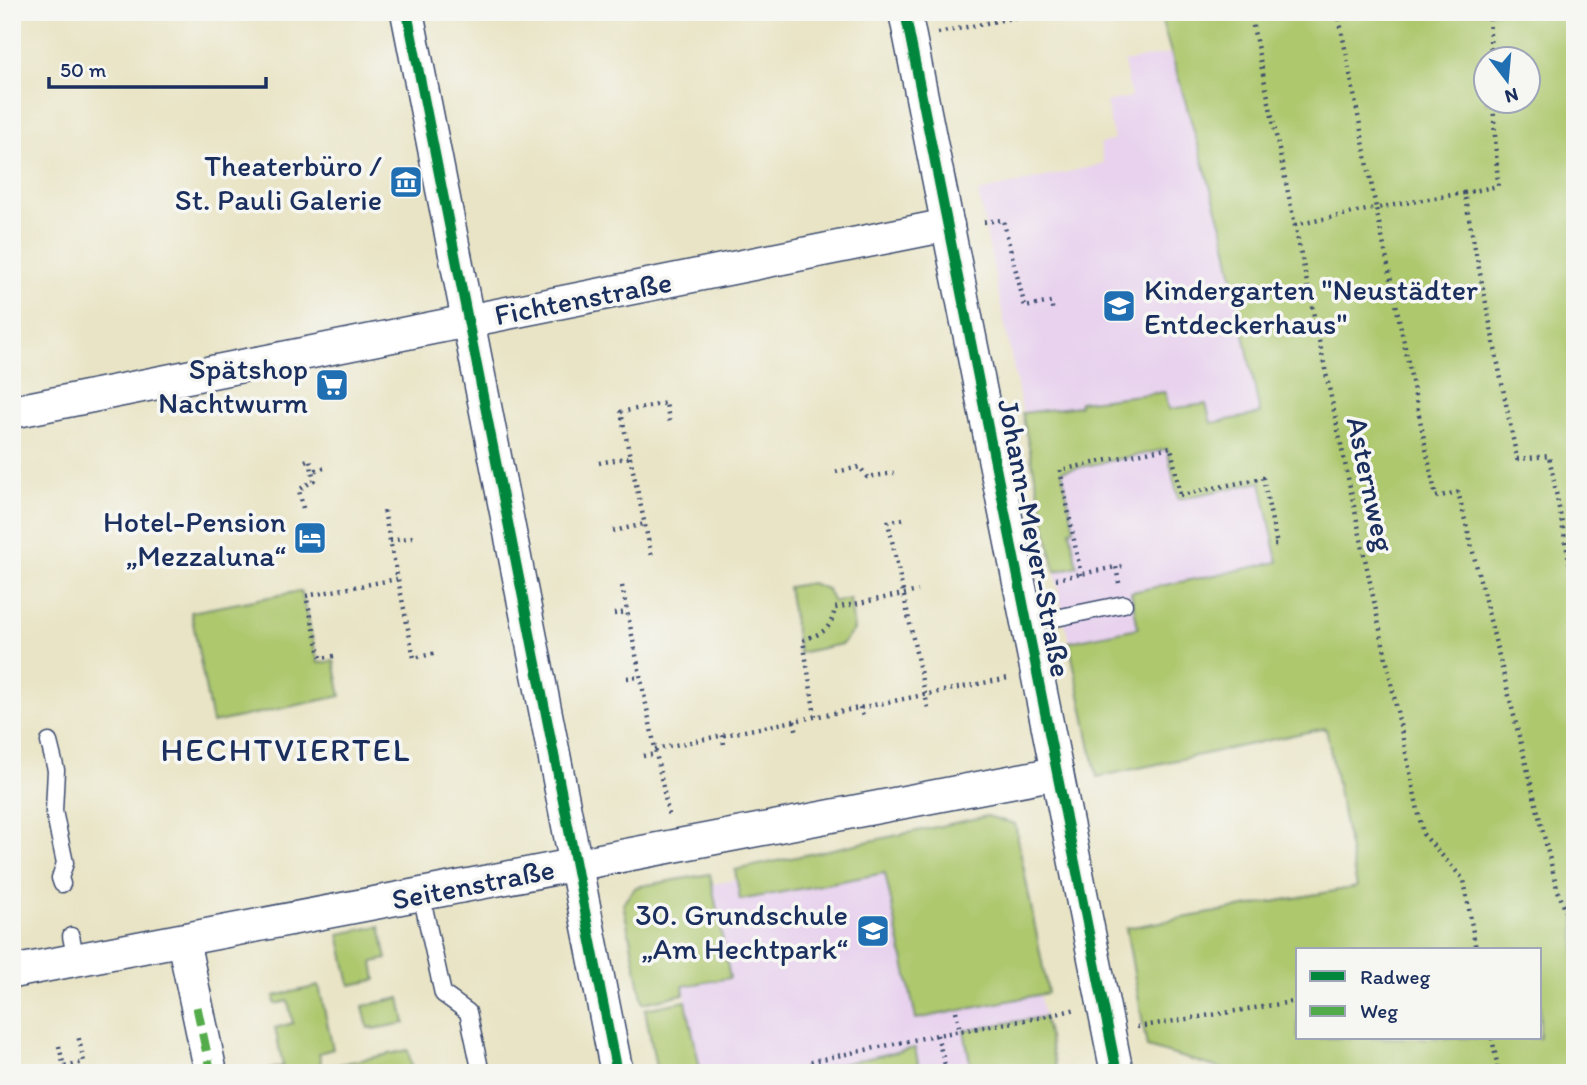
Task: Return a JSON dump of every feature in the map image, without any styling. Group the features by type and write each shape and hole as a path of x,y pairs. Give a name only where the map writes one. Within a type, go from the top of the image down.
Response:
{"street":[{"path":"407,12 617,1073"},
{"name":"Johann-Meyer-Straße","path":"908,25 1117,1073"},
{"name":"Fichtenstraße","path":"12,412 948,225"},
{"name":"Seitenstraße","path":"12,972 74,948 183,940 1057,773"},
{"path":"183,940 211,1073"}],"lane":[{"path":"1027,624 1124,604"},
{"path":"49,742 56,770 54,811 65,863 62,884"},
{"path":"421,894 443,994 468,1012 481,1073"}],"path":[{"path":"908,25 1041,12"},
{"path":"1338,12 1436,497 1458,492 1557,888 1575,936"},
{"path":"1489,12 1490,46"},
{"path":"1295,226 1498,186 1494,116"},
{"path":"1464,193 1517,459 1549,456 1575,591"},
{"path":"984,222 1003,220 1025,307 1051,302 1054,313"},
{"path":"652,557 621,412 667,403 670,425"},
{"path":"1082,575 1060,470 1171,447 1179,495 1263,478 1277,545 1274,545"},
{"path":"600,463 630,457"},
{"path":"303,508 299,490 314,480 310,459 304,461"},
{"path":"836,472 860,467 867,477 894,473"},
{"path":"312,471 324,468"},
{"path":"384,511 414,658 438,653"},
{"path":"903,519 888,522 928,708"},
{"path":"614,531 645,524"},
{"path":"390,541 413,537"},
{"path":"1056,579 1116,567"},
{"path":"334,656 321,658 306,596 397,579"},
{"path":"622,586 674,846"},
{"path":"815,716 803,640 825,630 833,620 835,608 918,591"},
{"path":"614,614 628,612"},
{"path":"643,756 723,735 1037,672"},
{"path":"627,678 640,677"},
{"path":"860,707 864,720"},
{"path":"794,721 797,733"},
{"path":"723,735 724,746"},
{"path":"1110,1032 1296,1000"},
{"path":"810,1073 808,1062 937,1035 1044,1017 1104,1001"},
{"path":"956,1011 960,1031"},
{"path":"59,1046 64,1070 84,1062 78,1035"},
{"path":"937,1035 947,1073"},
{"path":"1492,1040 1499,1073"}],"shaded area":[{"path":"1171,53 1224,233 1252,379 1299,595 1069,642 978,192 1104,164 1100,144 1114,140 1106,102 1131,97 1124,62"},
{"name":"30. Grundschule „Am Hechtpark“","path":"989,834 1006,844 1057,1073 701,1073 683,986 729,978 712,884"}],"green space":[{"path":"1159,12 1575,12 1575,1073 1236,1073 1147,1047 1126,928 1357,887 1326,728 1097,777 1069,642 1138,628 1131,592 1278,562 1261,482 1178,499 1167,449 1062,471 1074,529 1070,530 1077,566 1055,572 1022,413 1079,406 1080,402 1165,392 1169,409 1206,404 1211,423 1260,414 1224,233"},
{"path":"811,583 827,589 834,602 850,599 854,630 842,644 799,653 788,587"},
{"path":"301,591 318,663 334,661 341,696 212,723 191,612"},
{"path":"987,816 1015,824 1048,993 916,1019 885,873 740,900 735,870"},
{"path":"710,874 730,978 683,986 684,994 643,1003 623,903 636,887"},
{"path":"380,926 387,959 373,962 376,980 350,985 339,934"},
{"path":"319,986 333,1049 319,1053 322,1068 408,1050 413,1073 256,1073 283,1066 275,1028 293,1023 288,1001 275,1004 274,996"},
{"path":"400,998 405,1023 368,1028 363,1006"},
{"path":"686,1001 701,1073 657,1073 645,1009"},
{"path":"1044,1017 1057,1073 972,1073 964,1030"},
{"path":"915,1048 920,1073 828,1073 827,1067"}],"marked path":[{"path":"197,1007 211,1073"}],"cycle path":[{"path":"407,12 617,1073"},
{"path":"905,12 1117,1073"}],"place":[{"name":"Theaterbüro / St. Pauli Galerie","path":"406,182"},
{"name":"Kindergarten \"Neustädter Entdeckerhaus\"","path":"1119,306"},
{"name":"Spätshop Nachtwurm","path":"332,385"},
{"name":"Hotel-Pension „Mezzaluna“","path":"310,538"},
{"name":"30. Grundschule „Am Hechtpark“","path":"873,931"}],"district":[{"name":"HECHTVIERTEL","path":"286,749"}]}
